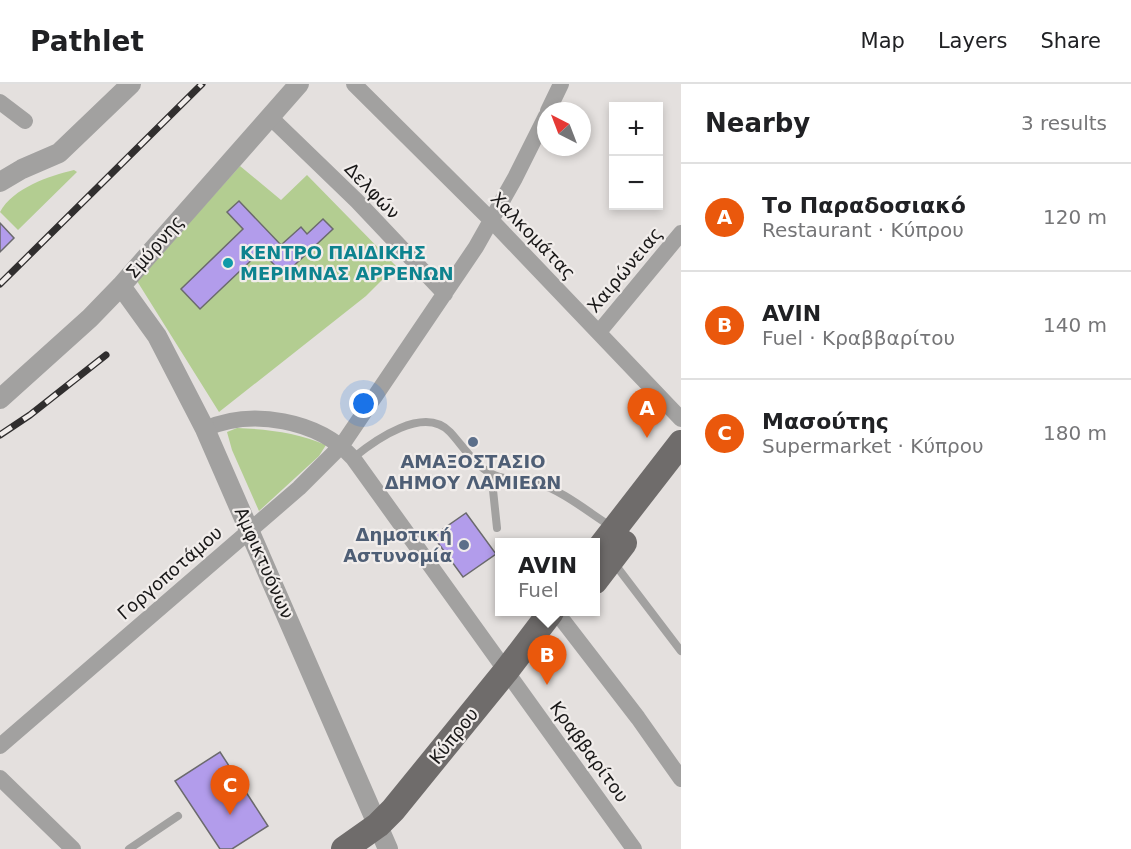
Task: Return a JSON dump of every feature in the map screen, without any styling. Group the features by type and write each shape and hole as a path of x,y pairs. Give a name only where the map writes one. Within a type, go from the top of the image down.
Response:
{"main road":[{"path":"603,557 614,529 681,443"},
{"path":"603,557 681,470"},
{"name":"Κύπρου","path":"344,849 382,841 403,823 511,678 561,616"}],"street":[{"path":"7,174 59,153 131,84"},
{"name":"Σμύρνης","path":"0,399 64,342 121,286 299,84"},
{"name":"Χαλκομάτας","path":"354,84 492,222 681,419"},
{"path":"552,102 561,84"},
{"path":"0,102 25,121"},
{"name":"Δελφών","path":"270,117 357,201 445,294"},
{"name":"Γοργοποτάμου","path":"0,746 249,530 299,488 348,452 492,222 537,134"},
{"name":"Χαιρώνειας","path":"599,332 681,233"},
{"name":"Αμφικτυόνων","path":"121,286 157,336 205,429 382,841"},
{"path":"205,429 219,422 241,418 265,419 314,431 348,452"},
{"name":"Κραββαρίτου","path":"348,452 634,849"},
{"path":"563,616 681,779"},
{"path":"0,778 73,849"}],"lane":[{"path":"348,452 393,431 423,421 437,422 448,429 480,466 493,475 536,483 555,491 614,529"},
{"path":"487,471 494,490 497,528"},
{"path":"603,557 681,651"},
{"path":"129,849 178,816"}],"green space":[{"path":"240,166 281,200 307,175 396,266 366,296 219,412 137,281"},
{"path":"74,170 77,172 18,230 0,212 14,196 32,184"},
{"path":"237,428 283,432 326,445 319,456 259,511 232,450 227,432"}],"building":[{"name":"ΚΕΝΤΡΟ ΠΑΙΔΙΚΗΣ ΜΕΡΙΜΝΑΣ ΑΡΡΕΝΩΝ","path":"239,201 281,245 301,227 307,234 323,219 333,229 284,275 261,251 200,309 181,289 243,229 227,212"},
{"path":"0,223 14,238 0,252"},
{"name":"Δημοτική Αστυνομία","path":"466,513 495,555 463,577 433,536"},
{"path":"220,752 268,826 232,849 220,849 175,781"}],"railway":[{"path":"0,284 202,84"},
{"path":"0,435 30,415 106,355"}],"place":[{"name":"ΚΕΝΤΡΟ ΠΑΙΔΙΚΗΣ ΜΕΡΙΜΝΑΣ ΑΡΡΕΝΩΝ","path":"228,263"},
{"name":"Το Παραδοσιακό","path":"647,438"},
{"name":"ΑΜΑΞΟΣΤΑΣΙΟ ΔΗΜΟΥ ΛΑΜΙΕΩΝ","path":"473,442"},
{"name":"Δημοτική Αστυνομία","path":"464,545"},
{"name":"AVIN","path":"547,685"},
{"name":"Μασούτης","path":"230,815"}]}
